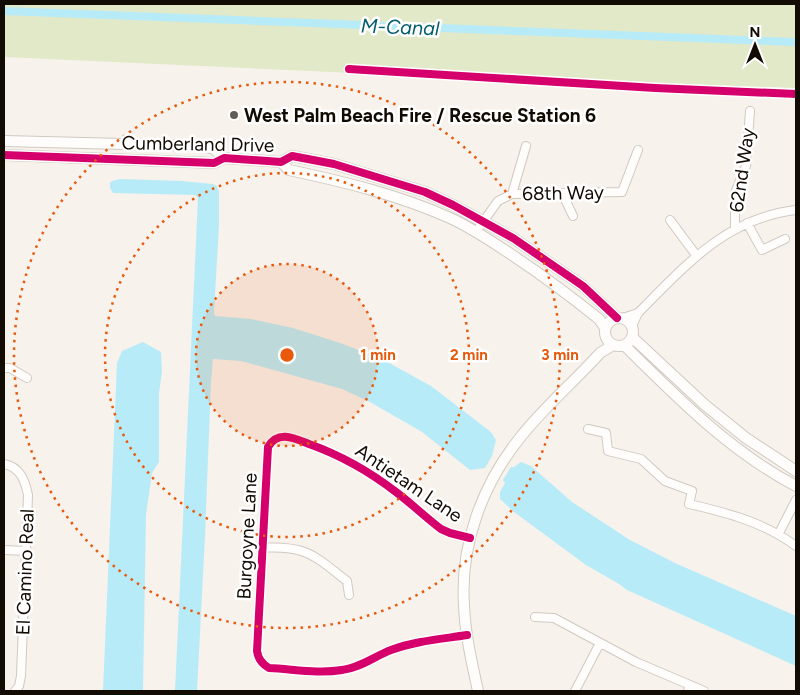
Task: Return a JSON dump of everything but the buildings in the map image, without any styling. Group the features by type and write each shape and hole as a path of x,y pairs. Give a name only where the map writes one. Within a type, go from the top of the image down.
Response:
{"street":[{"name":"62nd Way","path":"735,228 735,193 746,166 750,111"},
{"name":"Cumberland Drive","path":"4,141 202,146 214,150 224,158"},
{"path":"512,194 526,146"},
{"name":"68th Way","path":"476,232 498,201 512,194 622,192 638,150"},
{"name":"Cumberland Drive","path":"4,155 214,163 224,158 281,162 292,156 334,164 425,192 453,205 513,238 583,286 632,326"},
{"name":"Cumberland Drive","path":"281,162 290,170 365,187 404,200 452,219 476,232 563,290 599,319 613,345"},
{"path":"562,193 573,216"},
{"path":"796,210 770,215 746,223 735,228 696,255 638,313 632,326 633,338 705,405 746,438 796,471"},
{"path":"670,220 696,255"},
{"path":"746,223 762,250 785,238"},
{"path":"600,353 605,332 610,322 638,313"},
{"path":"625,346 633,338"},
{"path":"478,691 467,635 464,583 470,538 484,495 506,456 529,427 600,353 613,345 625,346 712,430 777,476 796,486"},
{"path":"4,368 10,368 27,378"},
{"path":"588,429 606,433 608,451 641,459 665,481 692,491 688,504 736,515 779,533 796,546"},
{"name":"Antietam Lane","path":"275,438 280,436 291,437 341,457 378,478 441,529 470,538"},
{"name":"Burgoyne Lane","path":"275,438 267,452 258,637 258,656 260,661 269,668 330,672 348,669 403,646 467,635"},
{"name":"El Camino Real","path":"4,464 19,472 26,482 28,495 21,676 19,686 15,691"},
{"path":"779,533 796,500"},
{"path":"262,547 288,548 310,555 347,581 349,595"},
{"path":"4,550 27,551"},
{"path":"535,617 554,618 689,688 704,691"},
{"path":"575,691 600,643"}],"green space":[{"path":"4,4 796,4 796,88 353,73 4,57"}],"water":[{"path":"120,179 182,181 217,186 219,192 219,226 215,316 251,319 293,328 382,359 431,386 491,432 496,440 492,456 485,468 470,470 422,432 370,402 342,389 241,361 213,359 197,691 175,691 198,198 195,195 113,193 110,183"},
{"path":"143,342 161,352 162,372 159,393 159,462 152,473 146,515 143,691 103,691 117,363 122,351"},
{"path":"521,462 531,466 572,502 630,540 675,563 796,616 796,666 627,590 586,565 514,512 500,499 500,492 505,483 503,480 511,467"}],"waterway":[{"name":"M-Canal","path":"4,11 796,42"}],"cycle path":[{"path":"349,69 655,88 796,94"},
{"path":"4,155 214,163 224,158 281,162 292,156 334,164 425,192 453,205 513,238 583,286 617,318"},
{"path":"467,635 409,644 385,652 355,667 342,670 315,671 269,668 262,663 257,651 268,447 277,439 287,437 332,453 386,485 441,529 470,538"}],"place":[{"name":"West Palm Beach Fire / Rescue Station 6","path":"234,115"}]}
